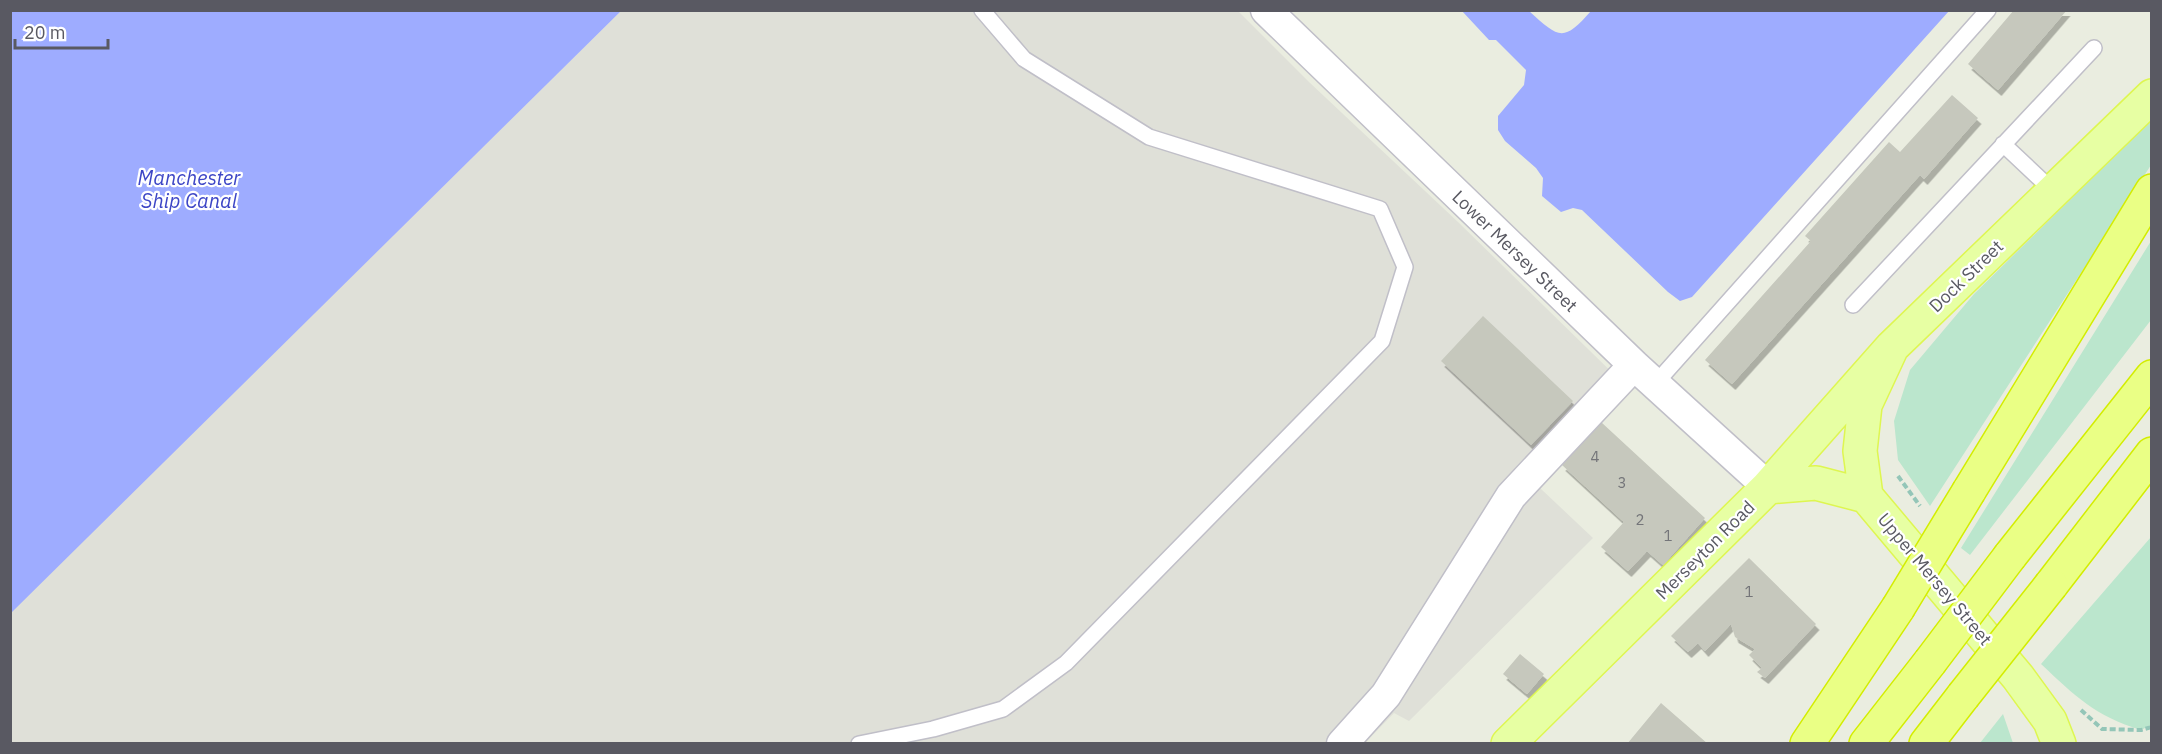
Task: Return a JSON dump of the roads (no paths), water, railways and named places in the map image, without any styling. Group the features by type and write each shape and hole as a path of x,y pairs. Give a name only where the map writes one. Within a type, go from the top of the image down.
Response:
{"highway":[{"path":"1807,744 1898,608 2151,191"},
{"path":"1866,744 2151,377"},
{"path":"1926,744 2151,454"},
{"path":"2051,585 2151,483"}],"main road":[{"name":"Dock Street","path":"1866,496 1860,451 1865,405 1892,347 2151,96"},
{"name":"Merseyton Road","path":"1508,744 1768,487 1892,347"},
{"name":"Upper Mersey Street","path":"1768,487 1816,483 1866,496 2019,677 2050,721 2060,744"}],"street":[{"name":"Lower Mersey Street","path":"1268,11 1645,375 1768,487"},
{"path":"1342,744 1386,695 1511,496 1645,375"}],"lane":[{"path":"859,744 933,729 1003,709 1066,663 1382,341 1405,267 1380,209 1149,137 1024,59 982,10"},
{"path":"1645,375 1988,10"},
{"path":"1853,305 2094,48"},
{"path":"2003,144 2053,191"}],"water":[{"name":"Manchester Ship Canal","path":"11,10 621,10 621,11 11,613"},
{"path":"1462,11 1529,11 1547,27 1561,33 1574,28 1591,11 1949,11 1692,297 1680,301 1582,210 1573,208 1561,212 1542,196 1543,178 1536,168 1505,141 1498,130 1498,116 1524,85 1526,70 1496,40 1489,40"}]}
